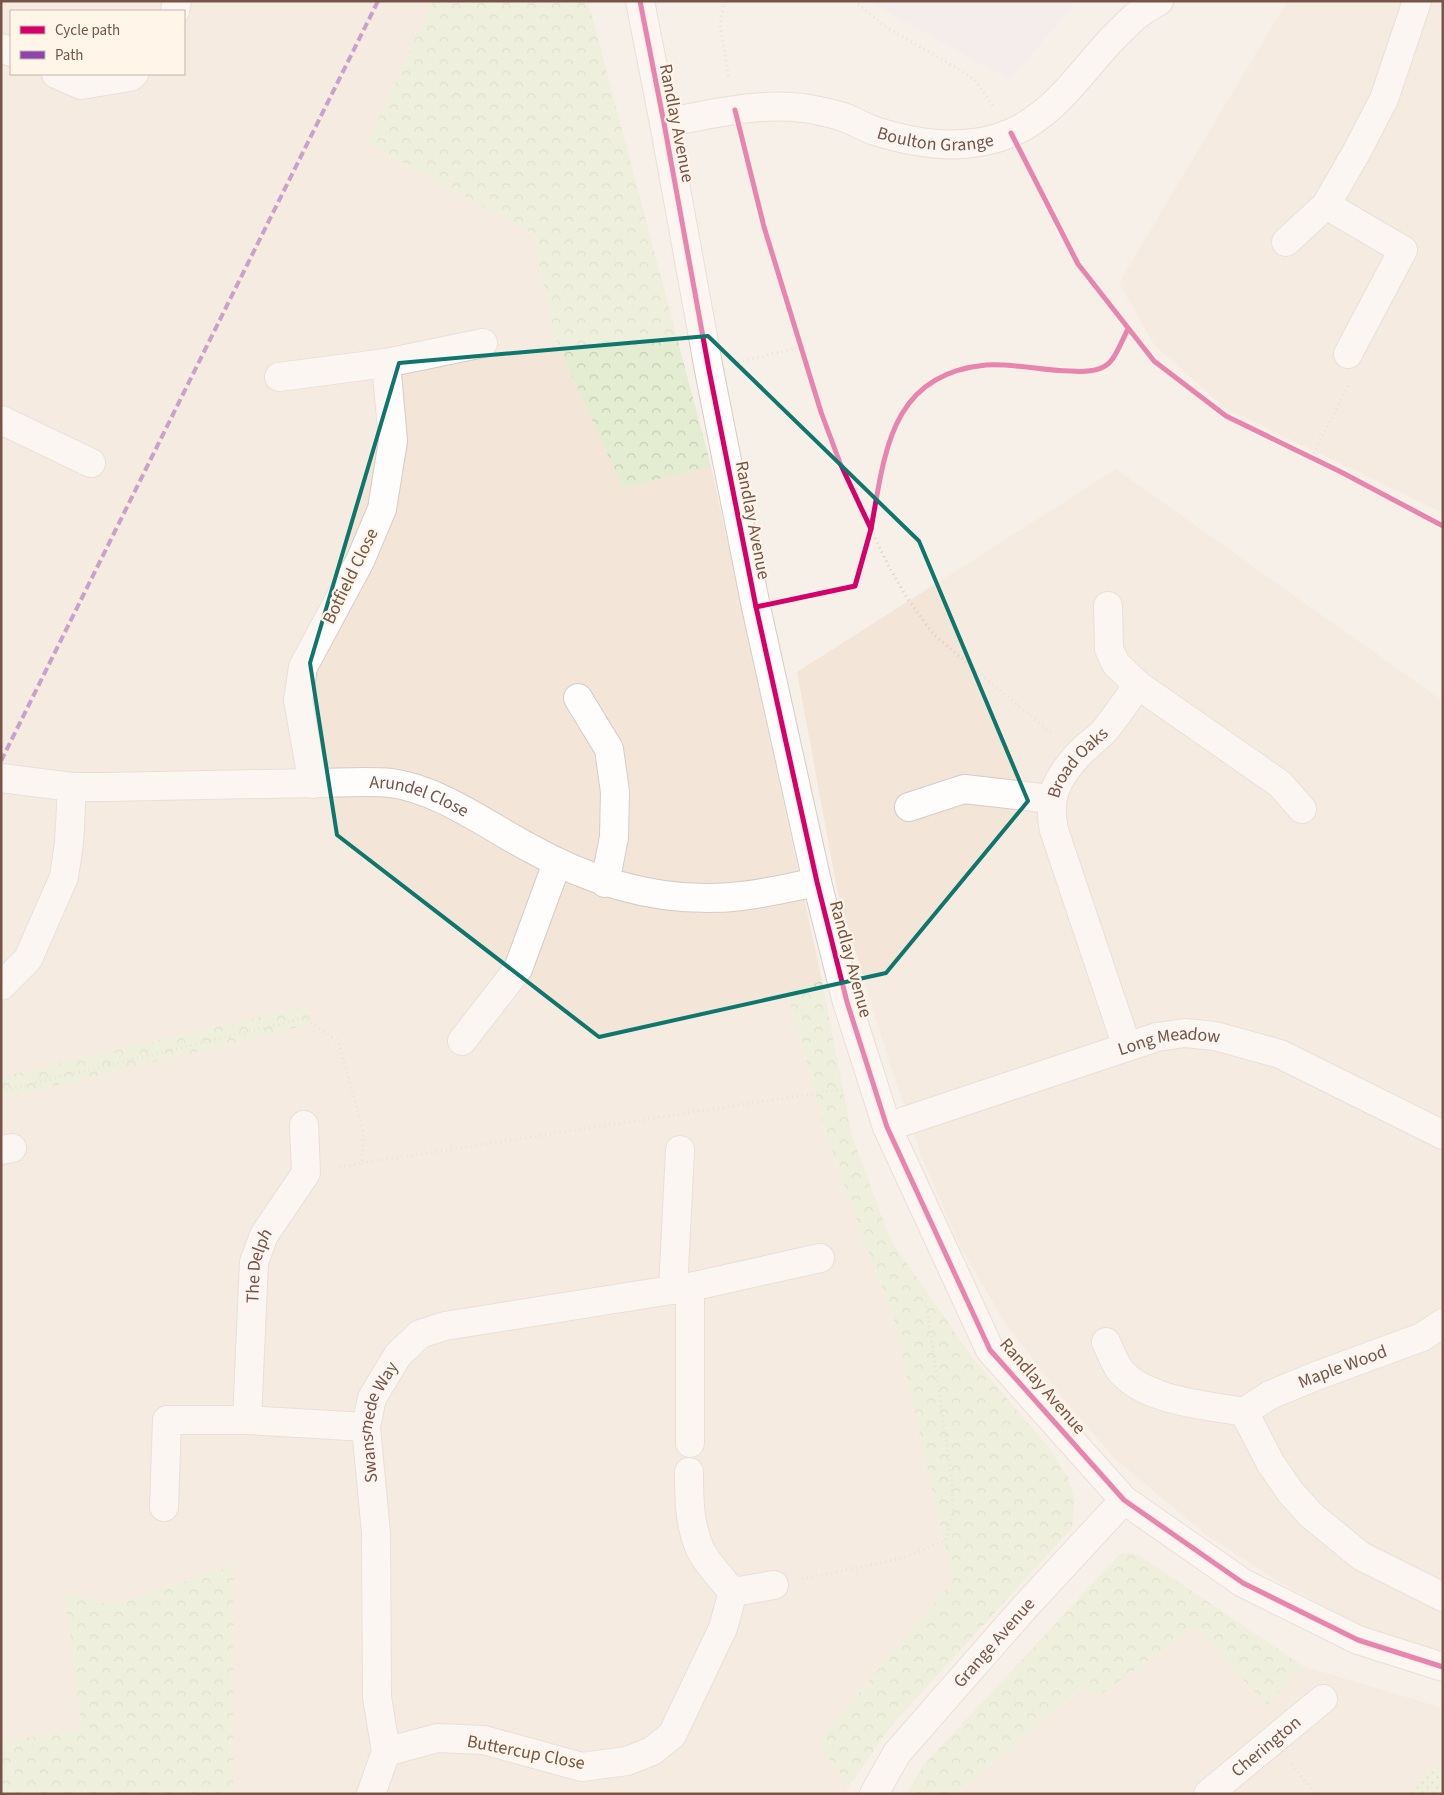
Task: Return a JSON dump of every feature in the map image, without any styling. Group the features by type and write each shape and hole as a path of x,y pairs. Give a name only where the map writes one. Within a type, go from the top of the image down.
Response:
{"street":[{"name":"Randlay Avenue","path":"640,1 709,370 756,607 817,882 847,1002 887,1127 990,1350 1124,1500 1243,1583 1358,1640 1443,1667"},
{"name":"Boulton Grange","path":"664,123 735,110 767,107 802,108 842,117 872,130 908,141 945,145 976,144 1011,133 1038,118 1066,93 1108,42 1139,13 1159,1"},
{"path":"1286,242 1326,205 1356,153 1384,99 1417,1"},
{"path":"58,75 80,86 133,75"},
{"path":"1326,205 1403,250 1348,354"},
{"path":"279,377 386,363 483,343"},
{"name":"Botfield Close","path":"313,784 298,700 303,667 360,560 382,509 393,440 386,363"},
{"path":"1,420 91,463"},
{"path":"1108,606 1109,649 1116,664 1138,685 1280,784 1302,809"},
{"name":"Broad Oaks","path":"1127,1047 1054,830 1051,816 1051,800 1058,782 1078,756 1105,730 1138,685"},
{"path":"578,698 609,749 615,792 614,837 605,883"},
{"name":"Arundel Close","path":"1,778 72,787 392,783 415,789 454,806 557,863 605,883 664,896 718,898 744,896 817,882"},
{"path":"1,986 28,960 64,877 69,843 72,787"},
{"path":"909,807 964,789 1051,800"},
{"path":"462,1041 518,970 557,863"},
{"name":"Long Meadow","path":"887,1127 1157,1037 1185,1033 1215,1036 1280,1054 1443,1135"},
{"path":"304,1124 306,1173"},
{"path":"680,1150 682,1288 690,1444"},
{"name":"The Delph","path":"247,1420 254,1262 264,1234 306,1173"},
{"name":"Swansmede Way","path":"371,1794 386,1752 378,1697 376,1534 366,1427 372,1398 398,1354 420,1334 445,1326 682,1288 820,1258"},
{"name":"Maple Wood","path":"1244,1412 1270,1395 1422,1337 1443,1323"},
{"path":"1106,1342 1119,1369 1144,1390 1186,1401 1244,1412 1271,1464 1291,1494 1311,1514 1361,1556 1443,1597"},
{"path":"164,1507 167,1420 247,1420 366,1427"},
{"path":"689,1472 689,1501 693,1527 701,1550 733,1592 774,1585"},
{"name":"Grange Avenue","path":"874,1794 897,1754 1024,1608 1124,1500"},
{"name":"Buttercup Close","path":"386,1752 437,1738 484,1740 582,1767 627,1761 652,1751 672,1735 723,1628 733,1592"},
{"name":"Cherington","path":"1208,1794 1323,1699"}],"path":[{"path":"724,1 720,26 735,110"},
{"path":"854,1 887,28 976,80 1011,133"},
{"path":"798,337 804,356"},
{"path":"709,370 801,347"},
{"path":"1311,458 1360,364 1348,354"},
{"path":"1303,454 1319,461"},
{"path":"870,520 871,529 888,565 907,598 934,635 1078,756"},
{"path":"868,538 871,529"},
{"path":"1,1091 304,1018 338,1041 363,1129 362,1163"},
{"path":"306,1173 846,1089"},
{"path":"774,1585 903,1558 945,1541 953,1514 952,1482 926,1302"},
{"path":"1275,1738 1316,1794"}],"highlighted area":[{"path":"708,336 919,541 1028,801 886,973 599,1037 337,835 310,663 399,363"}],"shaded area":[{"path":"1,1 433,1 368,143 533,234 554,337 623,488 711,466 822,981 787,993 824,1127 863,1240 892,1312 954,1581 817,1742 849,1786 846,1794 233,1794 234,1565 113,1605 64,1593 82,1730 1,1741"},
{"path":"868,1 1077,1 1010,80"},
{"path":"1287,1 1443,1 1443,513 1225,408 1154,345 1119,283"},
{"path":"1116,469 1443,701 1443,1654 1372,1632 1279,1582 1206,1535 1114,1458 1058,1392 1005,1323 960,1246 922,1158 888,1059 837,889 797,672"},
{"path":"1195,1627 1267,1704 1303,1666 1443,1708 1443,1794 956,1794 1083,1687 1099,1696"}],"green space":[{"path":"433,1 588,1 711,466 623,488 554,337 533,234 367,143"},
{"path":"822,981 852,1136 891,1241 976,1362 1049,1448 1067,1475 1075,1500 1072,1528 891,1726 849,1786 817,1742 953,1581 892,1312 863,1240 824,1127 787,992"},
{"path":"306,1006 312,1024 1,1099 1,1077"},
{"path":"1129,1553 1140,1556 1303,1666 1267,1705 1195,1627 1099,1696 1082,1687 956,1794 907,1794 923,1766 1120,1554"},
{"path":"234,1565 233,1794 1,1794 1,1741 82,1730 64,1593 113,1605"},
{"path":"1433,1766 1443,1771 1443,1794 1410,1794"}],"marked path":[{"path":"1,761 378,1"}],"cycle path":[{"path":"640,1 709,370 756,607 817,882 847,1002 887,1127 990,1350 1124,1500 1243,1583 1358,1640 1443,1667"},
{"path":"735,110 764,227 821,412 840,463 871,529 881,472 888,446 898,422 911,401 929,384 954,371 986,365 1007,365 1049,370 1097,370 1113,359 1128,329"},
{"path":"1011,133 1078,264 1154,361 1226,416 1341,472 1443,526"},
{"path":"756,607 855,586 871,529"}]}
